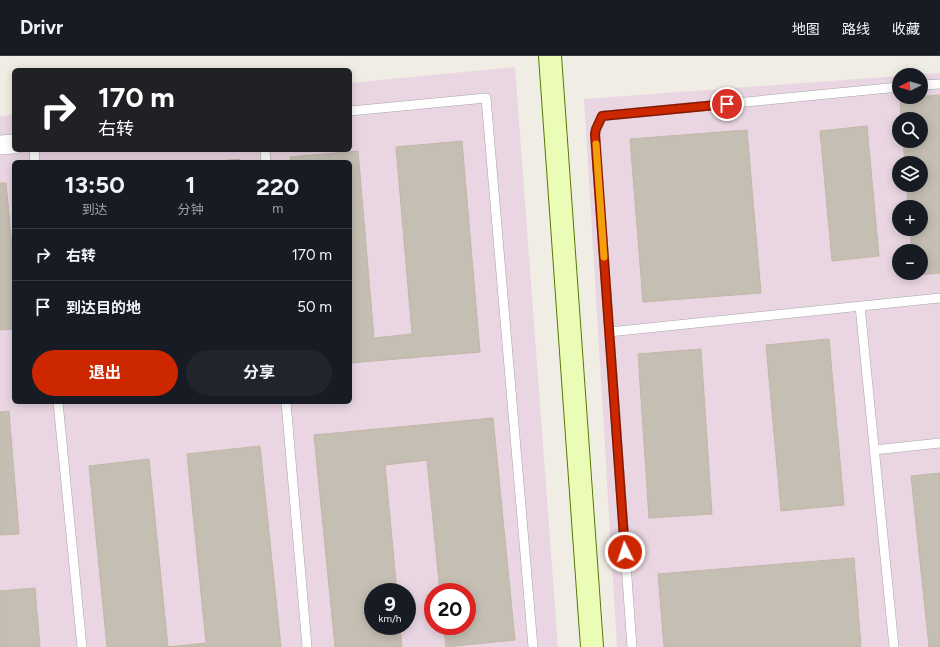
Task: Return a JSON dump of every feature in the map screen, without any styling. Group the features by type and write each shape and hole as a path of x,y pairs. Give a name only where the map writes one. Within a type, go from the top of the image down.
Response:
{"street":[{"path":"550,56 592,647"},
{"path":"0,145 12,144"}],"lane":[{"path":"928,85 940,84"},
{"path":"632,647 595,134 602,116 892,89"},
{"path":"352,112 486,98 533,647"},
{"path":"609,332 940,298"},
{"path":"860,306 894,647"},
{"path":"58,404 82,647"},
{"path":"286,404 307,647"},
{"path":"874,450 940,443"}],"shaded area":[{"path":"515,67 558,647 0,647 0,116 12,115 12,152 352,152 352,83"},
{"path":"940,73 940,647 617,647 584,99 892,77 892,104 928,104 928,74"}],"building":[{"path":"940,95 940,273 928,274 928,244 911,244 911,236 928,236 928,200 908,200 907,192 928,192 928,156 904,156 904,148 928,148 928,112 901,112 900,104 928,104 928,96"},
{"path":"867,126 879,256 832,261 820,131"},
{"path":"747,130 761,293 643,302 630,139"},
{"path":"462,141 480,352 352,363 352,160 291,160 290,157 358,151 374,338 412,334 396,147"},
{"path":"0,183 6,183 12,248 12,329 0,330"},
{"path":"829,339 844,505 781,511 766,345"},
{"path":"701,349 712,514 649,518 638,354"},
{"path":"9,411 19,534 0,535 0,412"},
{"path":"493,418 515,640 446,647 445,635 476,635 476,583 439,583 427,460 385,465 396,583 364,583 364,635 401,635 402,647 335,647 314,435"},
{"path":"260,446 281,647 168,647 206,643 187,454"},
{"path":"149,459 168,647 107,647 89,466"},
{"path":"940,473 940,647 929,647 911,476"},
{"path":"854,558 861,647 664,647 658,574"},
{"path":"35,588 40,647 0,647 0,591"}],"slow traffic":[{"path":"596,144 604,257"}],"route":[{"path":"625,552 595,134 596,129 602,116 727,104"}]}
